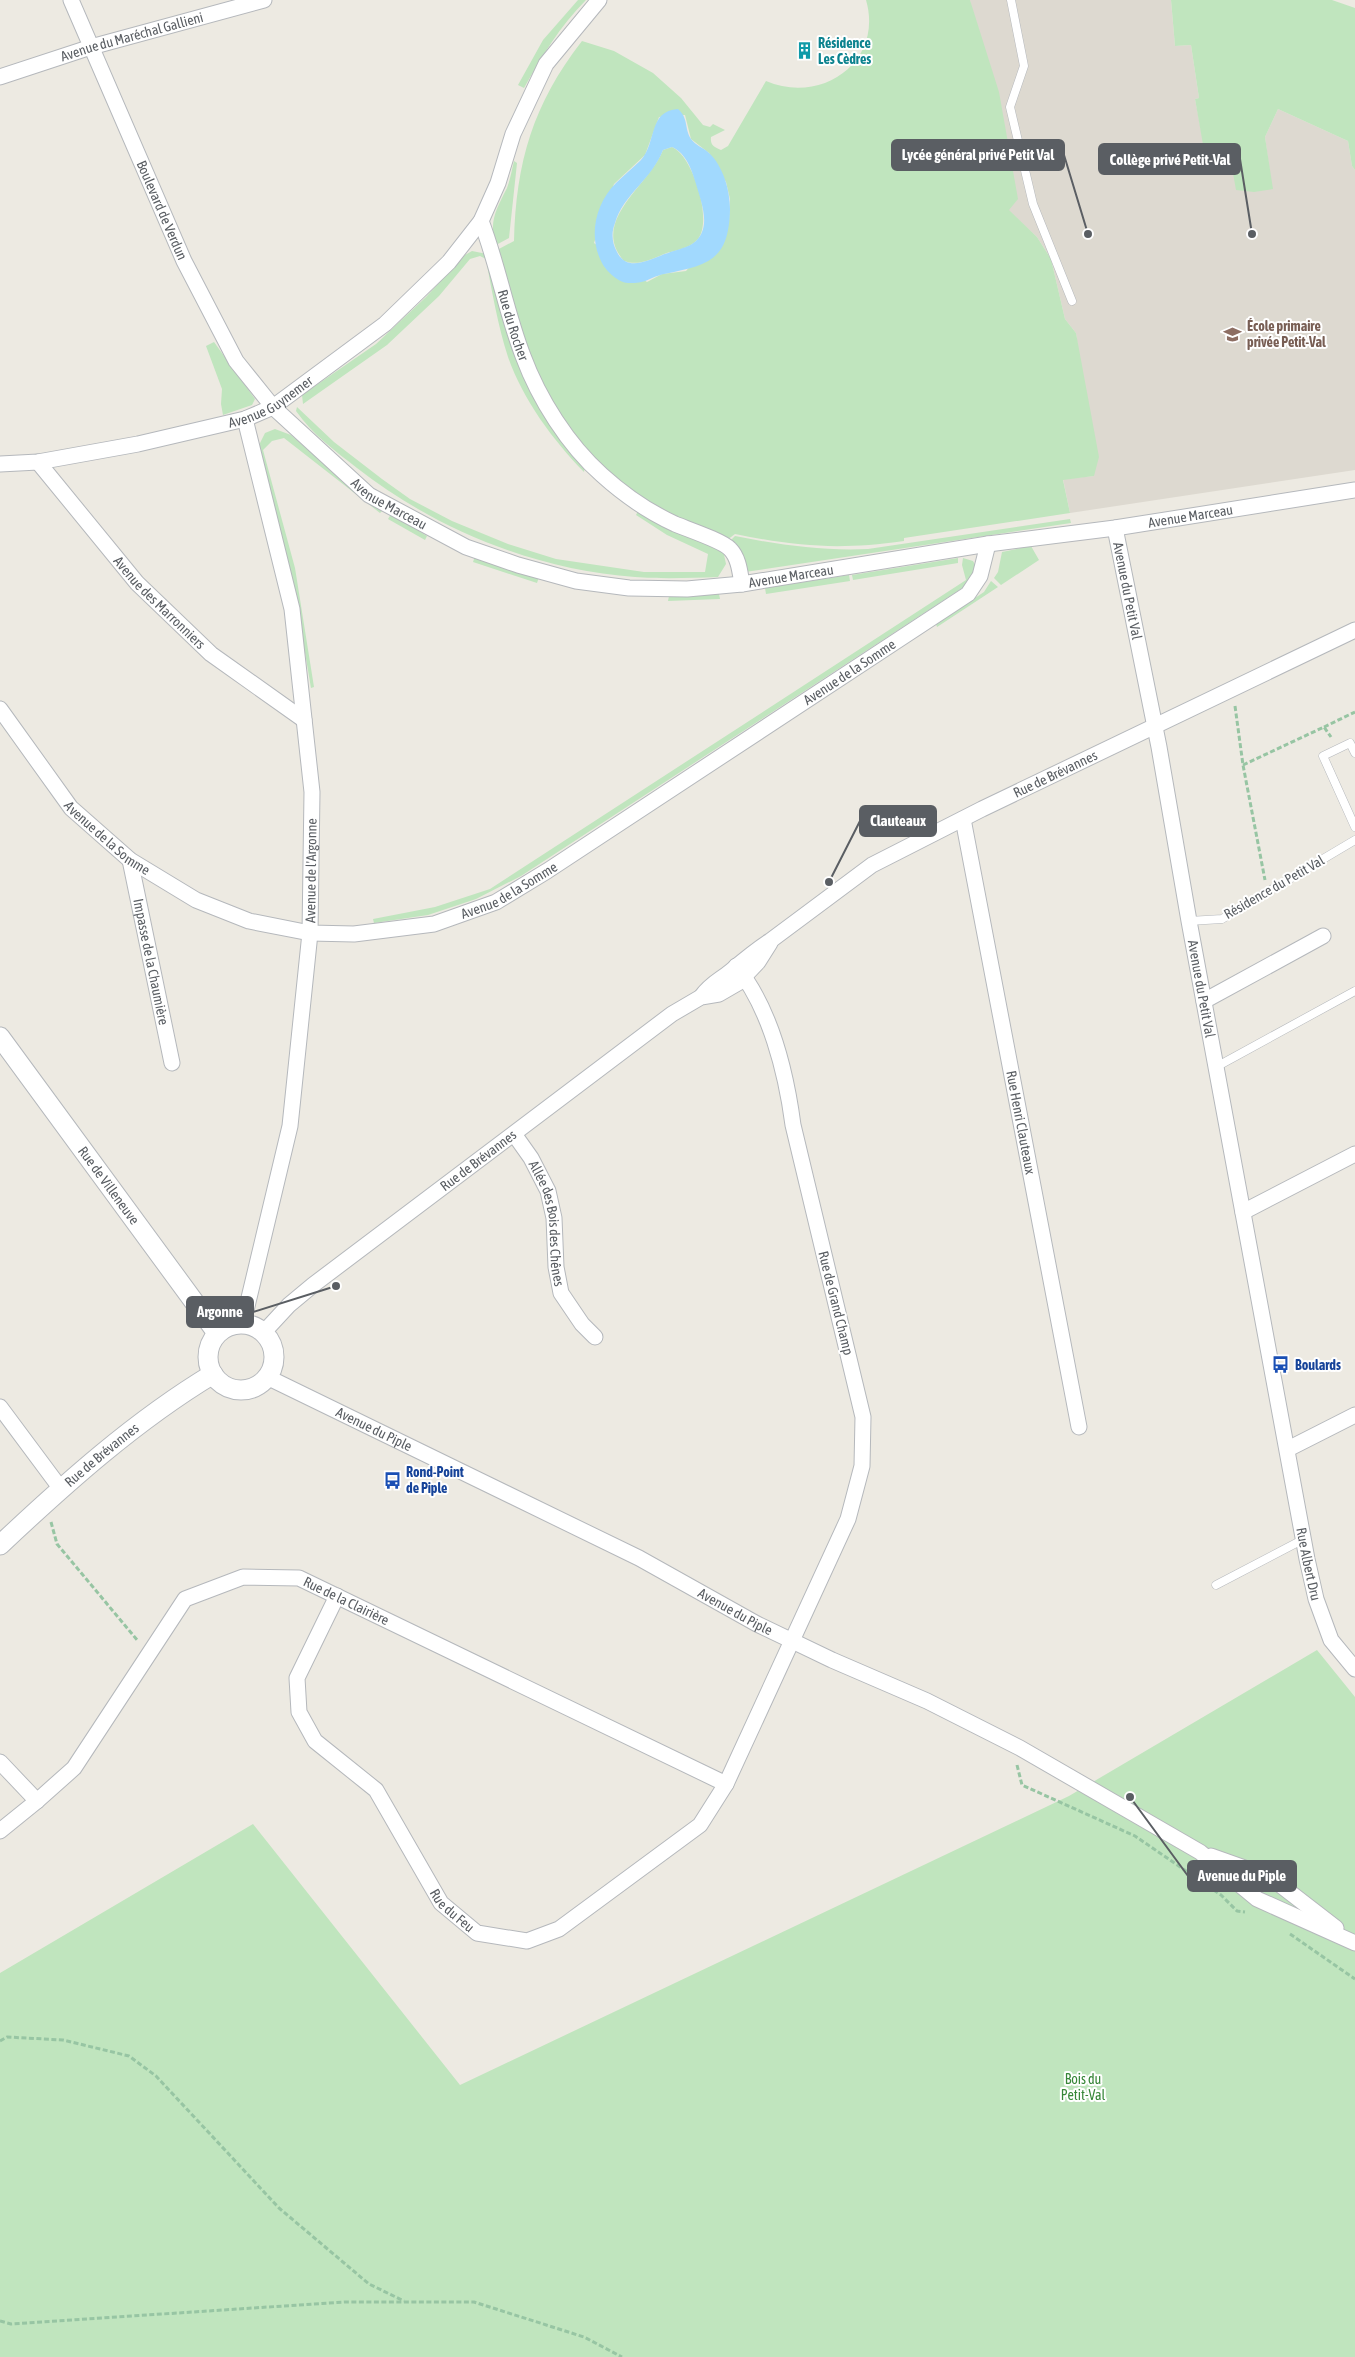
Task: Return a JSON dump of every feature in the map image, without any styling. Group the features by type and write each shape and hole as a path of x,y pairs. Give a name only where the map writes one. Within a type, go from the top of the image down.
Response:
{"street":[{"name":"Boulevard de Verdun","path":"71,0 184,261 236,361 273,407"},
{"name":"Avenue du Maréchal Gallieni","path":"0,77 91,47 264,0"},
{"path":"481,221 498,183 513,134 546,64 599,0"},
{"name":"Avenue Guynemer","path":"0,464 38,462 138,444 245,418 273,407 385,324 449,262 481,221"},
{"name":"Rue du Rocher","path":"481,221 492,248 523,356 543,399 570,439 602,475 639,503 672,522 730,549 738,564 742,584"},
{"name":"Avenue Marceau","path":"273,407 368,495 466,546 518,565 576,581 629,588 687,589 742,584 988,544 1115,528 1355,490"},
{"name":"Avenue de l'Argonne","path":"243,1323 290,1126 310,932 312,792 292,609 245,418"},
{"name":"Avenue des Marronniers","path":"38,462 144,590 211,654 304,720"},
{"name":"Avenue du Petit Val","path":"1115,528 1154,726 1288,1449"},
{"name":"Avenue de la Somme","path":"0,709 71,808 130,860 196,900 249,921 310,932 354,934 434,924 496,902 564,860 968,594 980,576 988,544"},
{"name":"Rue de Brévannes","path":"264,1332 289,1305 313,1285 672,1014 701,997 719,994 738,983 740,972 758,962 770,941 872,865 1232,688 1355,630"},
{"name":"Rue Henri Clauteaux","path":"963,819 1079,1426"},
{"name":"Impasse de la Chaumière","path":"130,860 172,1064"},
{"path":"1204,1001 1323,936"},
{"name":"Rue de Grand Champ","path":"740,972 758,1000 788,1086 793,1125 863,1417 862,1466 848,1519 792,1641"},
{"name":"Rue de Villeneuve","path":"0,1037 217,1333"},
{"name":"Allée des Bois des Chênes","path":"514,1134 531,1158 548,1191 554,1218 556,1268 561,1293 582,1324 595,1337"},
{"path":"1243,1212 1315,1177 1355,1154"},
{"path":"243,1323 264,1332 272,1343 274,1362 267,1377 258,1386 248,1390 237,1390 227,1387 212,1374 208,1363 208,1354 210,1345 217,1333 231,1325 243,1323"},
{"name":"Rue de Brévannes","path":"0,1545 60,1489 175,1396 212,1374"},
{"name":"Avenue du Piple","path":"267,1377 640,1558 757,1624 927,1701 1020,1748 1200,1852 1278,1882 1355,1943"},
{"path":"0,1407 60,1489"},
{"path":"1288,1449 1355,1415"},
{"name":"Rue Albert Dru","path":"1288,1449 1316,1599 1331,1640 1355,1669"},
{"name":"Rue de la Clairière","path":"0,1831 74,1768 185,1599 243,1577 299,1578 726,1784"},
{"name":"Rue du Feu","path":"337,1596 297,1678 300,1712 315,1741 376,1790 441,1903 477,1932 527,1941 559,1929 700,1825 726,1784 792,1641"},
{"path":"0,1762 37,1801"},
{"name":"Avenue du Piple","path":"1200,1852 1257,1899 1355,1943"}],"lane":[{"path":"1011,0 1024,66 1010,107 1033,204 1072,301"},
{"path":"1355,753 1350,743 1323,756 1355,827"},
{"name":"Résidence du Petit Val","path":"1189,921 1222,919 1355,840"},
{"path":"1216,1067 1355,991"},
{"path":"1216,1586 1304,1539"}],"path":[{"path":"1232,688 1243,765 1264,875 1269,891"},
{"path":"1243,765 1355,712"},
{"path":"1324,727 1337,749"},
{"path":"45,1503 57,1544 149,1654"},
{"path":"1015,1760 1022,1785 1135,1836 1221,1895 1237,1911 1253,1914"},
{"path":"1284,1930 1307,1948 1332,1962 1355,1979"},
{"path":"0,2041 6,2037 63,2040 129,2056 156,2076 279,2208 369,2284 407,2302"},
{"path":"0,2320 11,2324 344,2302 474,2302 584,2337 622,2357"}],"shaded area":[{"path":"970,0 1171,0 1175,46 1191,45 1199,98 1195,99 1206,156 1229,151 1272,189 1265,137 1278,109 1348,141 1352,166 1355,170 1355,470 1070,513 1063,479 1094,476 1076,333 1065,319 1051,259 1037,237 1008,210"}],"green space":[{"path":"578,0 586,0 552,42 524,88 518,85 543,40"},
{"path":"866,0 970,0 999,92 1018,199 1009,210 1037,237 1051,259 1065,319 1076,333 1099,457 1094,476 1063,480 1070,513 904,538 904,541 860,546 820,546 779,542 735,534 727,540 686,526 652,507 601,466 580,442 544,387 529,358 514,318 497,250 514,241 515,212 523,160 539,111 565,64 582,41 614,51 653,73 681,98 703,125 710,127 713,124 725,130 711,137 713,145 721,150 728,146 766,81 787,87 807,87 827,82 843,73 857,59 866,42 869,22","holes":["685,115 691,139 709,153 726,182 730,199 729,221 686,271 662,274 647,282 594,243 614,184 645,155 659,117"]},
{"path":"1171,0 1332,0 1355,8 1355,170 1352,166 1348,141 1278,109 1265,137 1273,189 1254,192 1236,190 1229,151 1205,156 1195,99 1199,98 1191,45 1175,46"},
{"path":"672,147 687,162 693,175 702,204 702,230 698,239 687,247 644,262 624,261 615,246 613,232 617,218 663,150"},
{"path":"514,161 517,163 509,238 496,245 493,222 507,188"},
{"path":"472,251 487,254 505,323 585,464 584,472 561,447 540,419 514,373 501,333 486,259 480,256 470,259 439,296 387,345 303,404 302,395 376,344 426,297 465,255"},
{"path":"214,342 255,399 252,405 223,415 221,404 222,389 206,346"},
{"path":"297,407 334,442 410,499 452,521 508,544 556,559 644,572 705,572 708,554 667,535 636,515 639,509 723,550 726,564 718,577 635,577 560,566 488,543 419,510 387,490 340,455 317,435 296,411"},
{"path":"275,429 291,435 345,482 383,510 380,513 284,438 272,441 263,450 295,568 314,687 311,688 293,582 259,445 265,433"},
{"path":"391,514 427,536 425,540 388,519"},
{"path":"1070,519 1071,523 745,572 729,542 735,536 801,547 868,549"},
{"path":"1031,546 1039,560 1001,585 994,578 998,572 1002,552"},
{"path":"475,556 539,577 537,583 473,562"},
{"path":"958,558 958,563 853,580 852,575"},
{"path":"963,558 973,561 978,570 970,583 521,876 476,899 428,915 374,923 373,919 435,907 490,889 966,580 962,565"},
{"path":"849,575 850,581 766,594 765,588"},
{"path":"991,581 998,587 937,627 936,624 984,592"},
{"path":"719,594 720,599 668,601 669,596"},
{"name":"Bois du Petit-Val","path":"1317,1650 1355,1697 1355,2357 0,2357 0,1973 253,1824 460,2085 1069,1796"}],"water":[{"path":"678,109 685,120 691,139 714,158 722,171 730,202 729,226 720,250 713,258 704,263 644,281 624,282 606,270 602,263 595,242 596,221 603,201 609,191 641,160 646,153 657,121 668,111","holes":["672,147 688,162 694,179 704,214 702,232 696,241 688,246 640,263 627,262 617,252 613,242 613,230 619,213 624,204 652,170 663,150"]}],"place":[{"name":"Résidence Les Cèdres","path":"804,51"},
{"name":"Lycée général privé Petit Val","path":"1088,234"},
{"name":"Collège privé Petit-Val","path":"1252,234"},
{"name":"École primaire privée Petit-Val","path":"1233,334"},
{"name":"Clauteaux","path":"829,882"},
{"name":"Argonne","path":"336,1286"},
{"name":"Boulards","path":"1281,1365"},
{"name":"Rond-Point de Piple","path":"392,1480"},
{"name":"Avenue du Piple","path":"1130,1797"}]}
